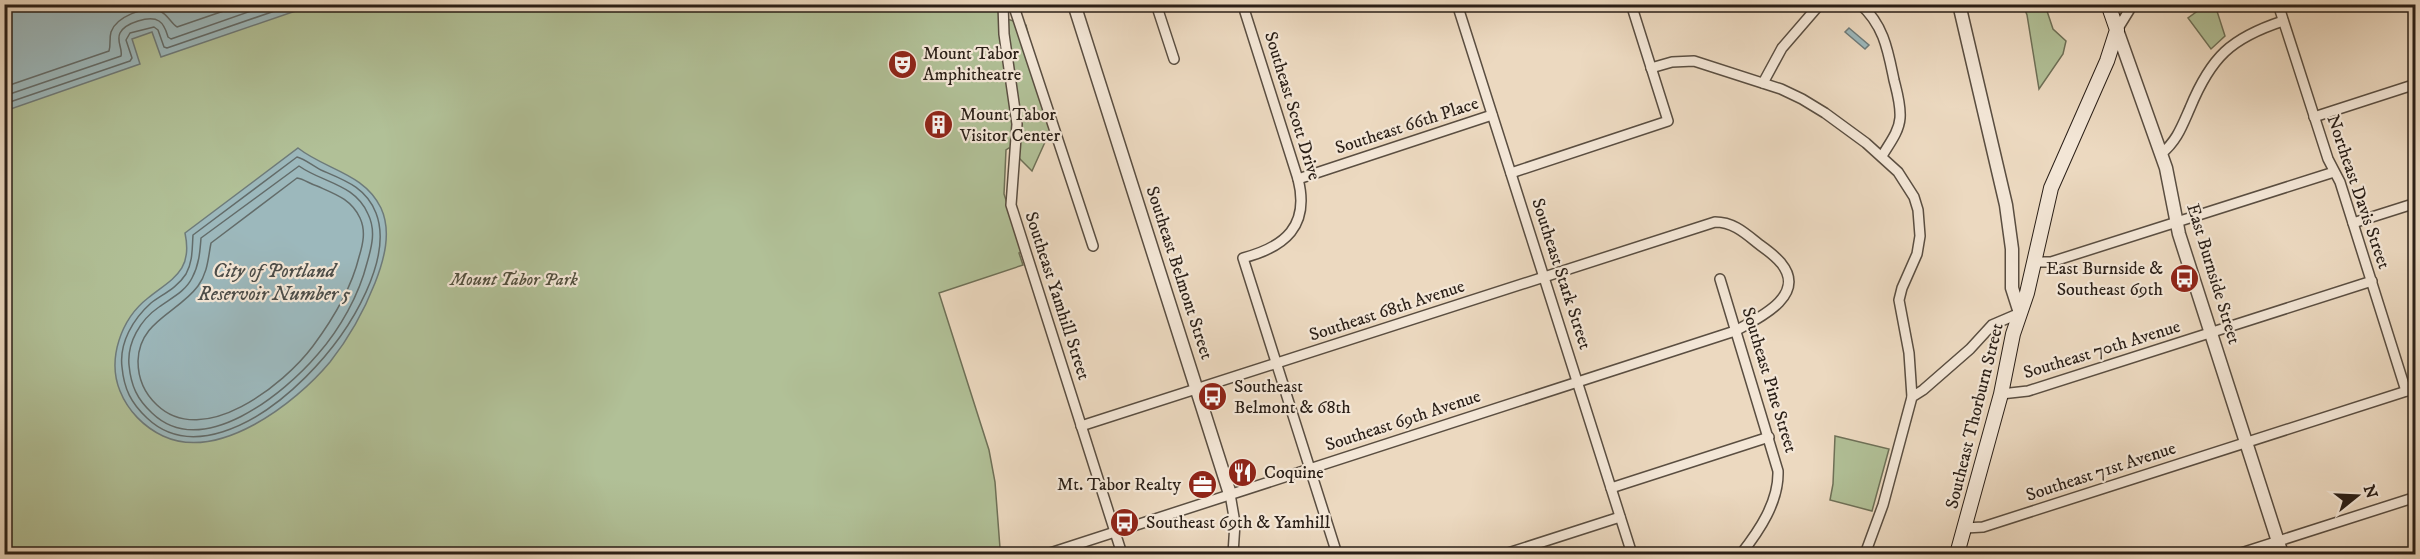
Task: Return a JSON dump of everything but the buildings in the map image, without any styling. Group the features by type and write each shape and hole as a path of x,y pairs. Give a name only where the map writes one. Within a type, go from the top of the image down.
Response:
{"main road":[{"name":"East Burnside Street","path":"2108,4 2117,30"},
{"path":"2020,312 2051,188 2107,61 2117,30"},
{"name":"Southeast Thorburn Street","path":"1957,555 2001,394 2020,312"}],"street":[{"name":"Southeast Yamhill Street","path":"1003,4 1004,34 1017,131 1011,205 1122,555"},
{"path":"1013,4 1094,246"},
{"name":"Southeast Belmont Street","path":"1074,4 1230,494 1235,523 1233,555"},
{"path":"1156,4 1174,59"},
{"name":"Southeast Scott Drive","path":"1247,4 1245,12 1298,179 1302,205 1300,216 1293,229 1282,242 1272,249 1243,258 1276,364"},
{"name":"Southeast Stark Street","path":"1457,4 1632,555"},
{"path":"1511,173 1668,121 1631,4"},
{"path":"1763,83 1782,48 1820,4"},
{"path":"1860,4 1876,21 1884,35 1899,105 1900,119 1896,133 1882,156"},
{"name":"Southeast Thorburn Street","path":"1959,4 2009,219 2012,288 2020,312"},
{"path":"2117,30 2133,4"},
{"path":"2279,6 2290,4"},
{"name":"Northeast Davis Street","path":"2279,6 2328,159 2340,182 2411,390"},
{"path":"2162,154 2177,138 2199,86 2221,54 2250,33 2283,21"},
{"name":"East Burnside Street","path":"2117,30 2162,154 2176,222 2283,555"},
{"path":"1651,68 1671,62 1694,61 1763,83 1802,99 1825,113 1882,156 1908,186 1918,210 1920,236 1917,254 1899,300 1909,353 1912,397 1883,505 1865,555"},
{"path":"2314,117 2415,84"},
{"name":"Southeast 66th Place","path":"1298,179 1492,116"},
{"path":"2034,262 2051,262 2334,172"},
{"path":"2353,223 2415,203"},
{"name":"Southeast 68th Avenue","path":"1081,426 1702,226 1721,222 1736,226 1780,262 1788,278 1787,292 1779,304 1735,332"},
{"name":"Southeast Pine Street","path":"1720,279 1778,471 1777,487 1764,519 1741,555"},
{"name":"Southeast 70th Avenue","path":"2001,394 2028,391 2372,281"},
{"path":"1912,397 1970,349 1992,325 2020,312"},
{"name":"Southeast 69th Avenue","path":"1047,555 1735,332"},
{"path":"1276,364 1337,555"},
{"name":"Southeast 71st Avenue","path":"1965,528 1983,527 2411,390"},
{"path":"1611,488 1769,437"},
{"path":"2238,555 2415,498"},
{"path":"1505,555 1620,517"}],"green space":[{"name":"Mount Tabor Park","path":"4,5 1001,5 1004,18 1026,25 1050,131 1032,171 1009,148 1006,150 1004,194 1023,252 1019,253 1023,265 939,293 989,450 995,482 1000,548 1003,554 5,554"},
{"path":"2023,5 2045,5 2053,29 2066,41 2063,54 2039,89 2027,15"},
{"path":"2206,5 2215,5 2225,36 2211,49 2188,18"},
{"path":"1835,436 1889,449 1872,511 1830,500"}],"water":[{"path":"4,5 313,5 161,57 152,32 132,39 140,64 5,111"},
{"path":"1849,28 1869,45 1865,49 1845,32"},
{"name":"City of Portland Reservoir Number 5","path":"298,148 355,179 374,196 381,208 386,227 386,246 366,304 350,334 330,362 297,395 277,411 231,435 208,441 185,442 163,436 137,418 120,391 115,366 119,340 124,328 139,307 179,272 186,256 185,233"}],"place":[{"name":"Mount Tabor Amphitheatre","path":"902,64"},
{"name":"Mount Tabor Visitor Center","path":"939,125"},
{"name":"East Burnside & Southeast 69th","path":"2184,279"},
{"name":"Southeast Belmont & 68th","path":"1213,397"},
{"name":"Coquine","path":"1243,473"},
{"name":"Mt. Tabor Realty","path":"1202,485"},
{"name":"Southeast 69th & Yamhill","path":"1125,523"}]}
